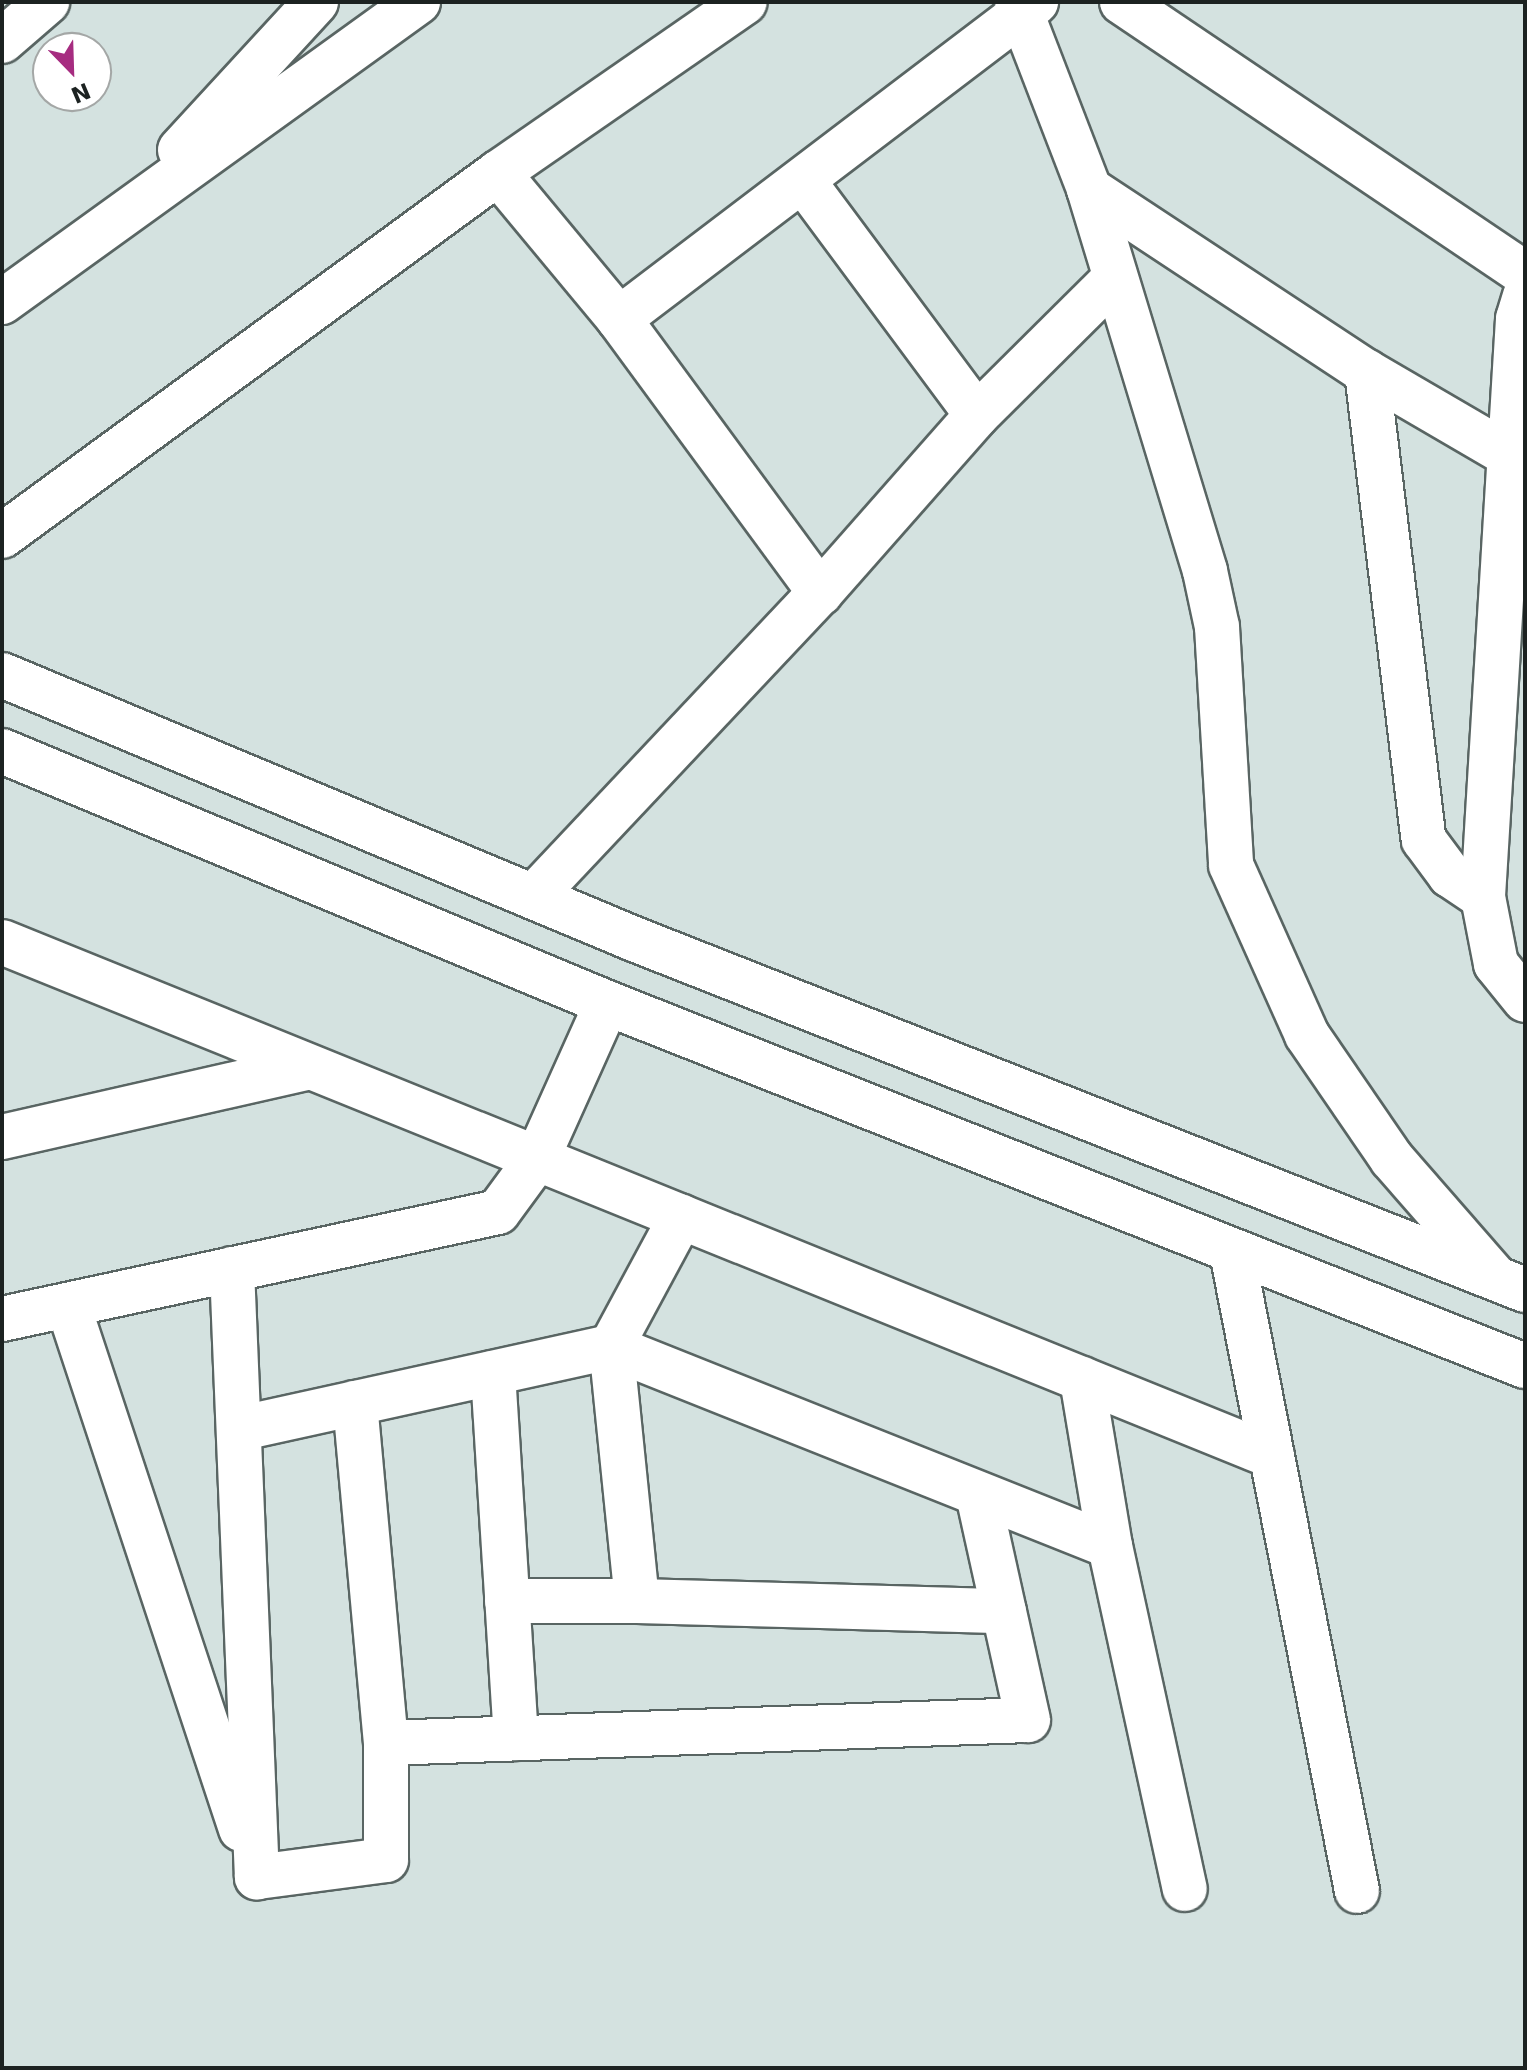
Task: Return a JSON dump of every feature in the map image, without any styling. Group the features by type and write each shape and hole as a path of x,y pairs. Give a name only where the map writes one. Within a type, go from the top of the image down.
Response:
{"street":[{"path":"2,41 47,2"},
{"path":"2,285 103,229 316,2"},
{"path":"2,302 418,2"},
{"path":"2,536 498,173 745,2"},
{"path":"1122,2 1525,274"},
{"path":"619,319 804,182 1025,6 1089,189 1217,627 1231,865 1307,1035 1392,1159 1510,1284 1525,1312"},
{"path":"498,173 619,319 820,593"},
{"path":"804,182 977,415"},
{"path":"1089,189 1367,372 1511,456"},
{"path":"534,896 820,593 977,415 1114,279"},
{"path":"1525,296 1518,319 1483,897 1496,964 1525,1000"},
{"path":"1367,372 1424,840 1450,875 1483,897"},
{"path":"2,675 534,896 1510,1284"},
{"path":"2,751 607,1003 1525,1366"},
{"path":"2,942 1272,1456"},
{"path":"2,1319 498,1212 537,1159 607,1003"},
{"path":"2,1137 309,1067"},
{"path":"637,1601 611,1347 681,1217"},
{"path":"1232,1252 1357,1891"},
{"path":"232,1269 242,1428 257,1877"},
{"path":"68,1305 257,1877"},
{"path":"242,1428 611,1347 1110,1546"},
{"path":"493,1373 516,1738"},
{"path":"1082,1379 1110,1546 1185,1889"},
{"path":"257,1877 386,1860 386,1743 355,1403"},
{"path":"386,1743 1028,1720 978,1494"},
{"path":"507,1601 637,1601 1004,1611"}]}
